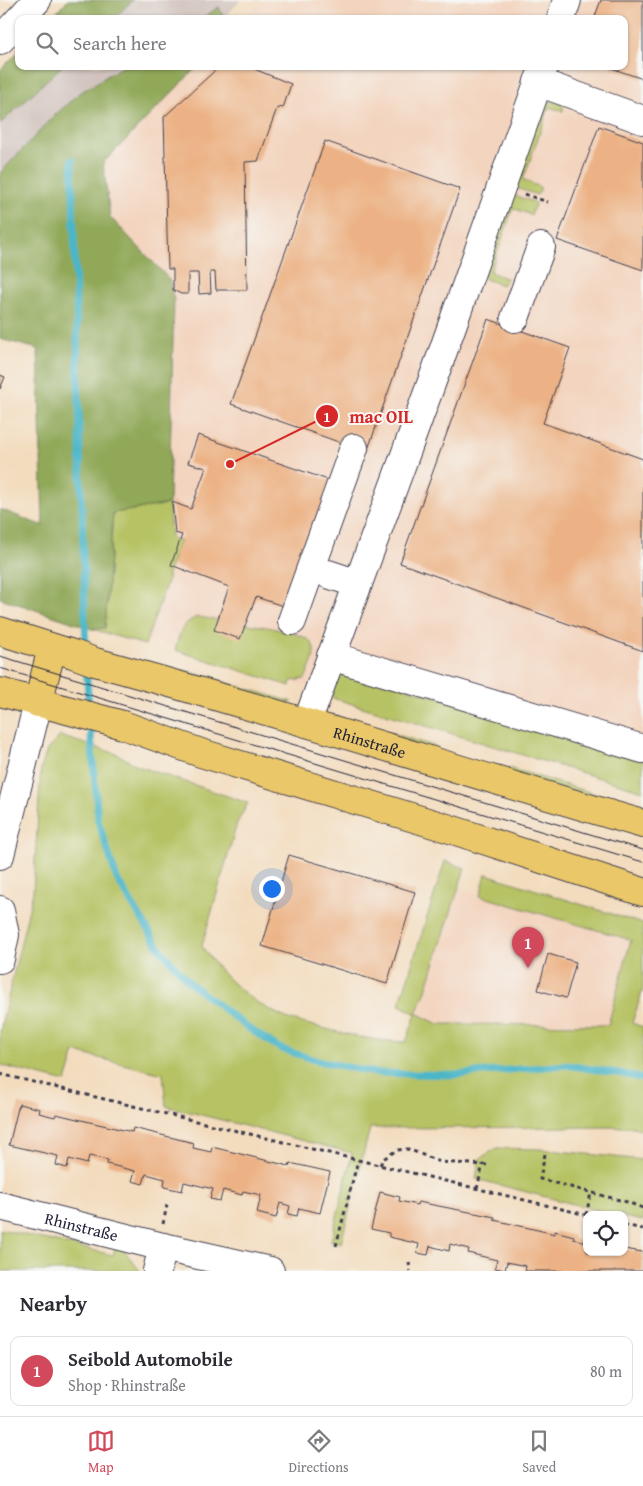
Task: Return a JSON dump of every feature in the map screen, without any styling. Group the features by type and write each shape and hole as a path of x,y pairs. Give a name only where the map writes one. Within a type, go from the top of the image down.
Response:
{"main road":[{"name":"Rhinstraße","path":"0,631 73,655 643,824"},
{"path":"38,703 73,655"},
{"path":"0,692 88,715 201,753 447,828 643,892"}],"street":[{"path":"23,15 37,0"},
{"path":"562,15 567,0"},
{"path":"307,723 442,354 541,74 643,120"},
{"path":"515,318 541,247"},
{"path":"292,621 354,448"},
{"path":"328,574 358,584"},
{"path":"331,656 643,749"},
{"path":"0,855 38,703"},
{"path":"0,910 6,935 0,959"},
{"name":"Rhinstraße","path":"0,1206 160,1259 270,1271"}],"path":[{"path":"0,1074 583,1214"},
{"path":"380,1165 383,1159 397,1150 408,1149 440,1162 490,1165"},
{"path":"545,1154 540,1179 643,1208"},
{"path":"336,1246 358,1160"},
{"path":"477,1189 483,1164"},
{"path":"587,1211 591,1193"},
{"path":"628,1226 643,1229"},
{"path":"409,1262 410,1271"}],"shaded area":[{"path":"133,0 241,0 226,15 117,15"},
{"path":"263,0 643,0 643,780 336,695 114,629 103,163 194,70 628,70 628,15 249,15"},
{"path":"58,70 169,70 0,236 0,124"},
{"path":"458,889 631,940 608,1025 438,1024 416,1013 424,996"}],"green space":[{"path":"68,0 133,0 117,15 54,15"},
{"path":"219,7 222,15 207,15"},
{"path":"15,55 15,70 58,70 0,124 0,70"},
{"path":"117,70 194,70 103,163 110,217 169,279 174,300 169,504 113,513 105,628 92,629 0,598 0,509 43,526 38,349 0,339 0,173 53,117 78,94"},
{"path":"551,101 563,104 563,111 549,107 523,180 540,187 537,195 513,187 541,108"},
{"path":"510,194 535,204 531,215 513,208 490,272 508,279 502,285 485,279 483,275"},
{"path":"169,504 171,538 180,541 145,645 92,629 105,628 113,513"},
{"path":"197,617 257,625 304,637 311,642 314,651 305,679 291,681 290,686 175,650 184,626"},
{"path":"342,669 643,758 643,791 329,697 333,681"},
{"path":"184,670 292,702 286,705 189,677"},
{"path":"335,716 437,747 436,751 339,722"},
{"path":"60,736 117,754 138,766 248,803 237,823 202,946 219,969 240,989 263,1006 289,1019 361,1037 406,1042 416,1014 399,1005 445,861 465,868 424,996 416,1013 438,1024 608,1025 631,940 480,896 486,874 643,924 643,989 632,1023 643,1027 643,1131 634,1127 370,1128 341,1243 331,1241 352,1153 166,1106 163,1074 75,1052 66,1082 3,1066 0,1063 0,1031 33,892 41,769 47,750"},
{"path":"509,768 643,808 643,813 507,772"},
{"path":"497,1148 540,1149 643,1160 643,1221 628,1218 628,1211 600,1211 476,1179 479,1159"},
{"path":"0,1229 113,1255 117,1241 140,1271 0,1271"}],"building":[{"path":"601,0 643,0 643,79 617,70 628,70 628,15 595,15"},
{"path":"216,70 257,70 291,84 283,108 277,108 258,161 245,162 247,290 216,290 215,272 210,272 211,293 199,294 198,273 188,273 188,294 181,294 173,290 173,269 168,269 164,117"},
{"path":"599,126 643,142 643,270 557,240"},
{"path":"325,141 460,189 367,452 231,404"},
{"path":"488,319 570,348 543,423 643,459 643,651 400,563"},
{"path":"0,375 5,377 0,389"},
{"path":"198,435 331,481 286,607 256,597 240,639 214,630 229,587 171,565 182,535 175,533 172,502 191,509 206,468 188,463"},
{"path":"289,855 415,892 387,984 262,946"},
{"path":"548,954 576,962 566,998 538,990"},
{"path":"19,1104 40,1109 39,1113 55,1117 56,1114 132,1132 133,1128 194,1143 193,1148 211,1152 212,1147 289,1166 290,1163 330,1172 320,1213 299,1208 297,1216 288,1214 290,1206 280,1203 276,1218 257,1213 261,1195 243,1191 242,1195 223,1190 220,1201 210,1199 213,1189 184,1182 182,1191 164,1187 165,1179 146,1174 143,1184 132,1181 135,1171 107,1164 108,1160 89,1156 87,1164 69,1159 67,1168 56,1165 58,1156 9,1145"},
{"path":"380,1192 400,1197 399,1201 417,1205 418,1202 495,1217 494,1220 555,1234 555,1231 574,1236 573,1239 583,1241 583,1256 628,1256 628,1250 643,1252 643,1271 525,1271 526,1266 507,1262 505,1270 495,1268 497,1260 468,1253 469,1249 450,1244 449,1251 430,1246 428,1255 417,1253 419,1244 389,1237 389,1233 371,1229"}],"waterway":[{"path":"41,5 45,15"},
{"path":"72,160 86,652"},
{"path":"86,665 89,709"},
{"path":"90,722 98,821 117,879 160,949 191,984 248,1028 281,1049 319,1061 376,1073 452,1075 566,1065 643,1079"}],"tram line":[{"path":"0,656 643,850"},
{"path":"0,668 643,862"}],"place":[{"name":"mac OIL","path":"230,464"},
{"name":"Seibold Automobile","path":"528,968"}]}
